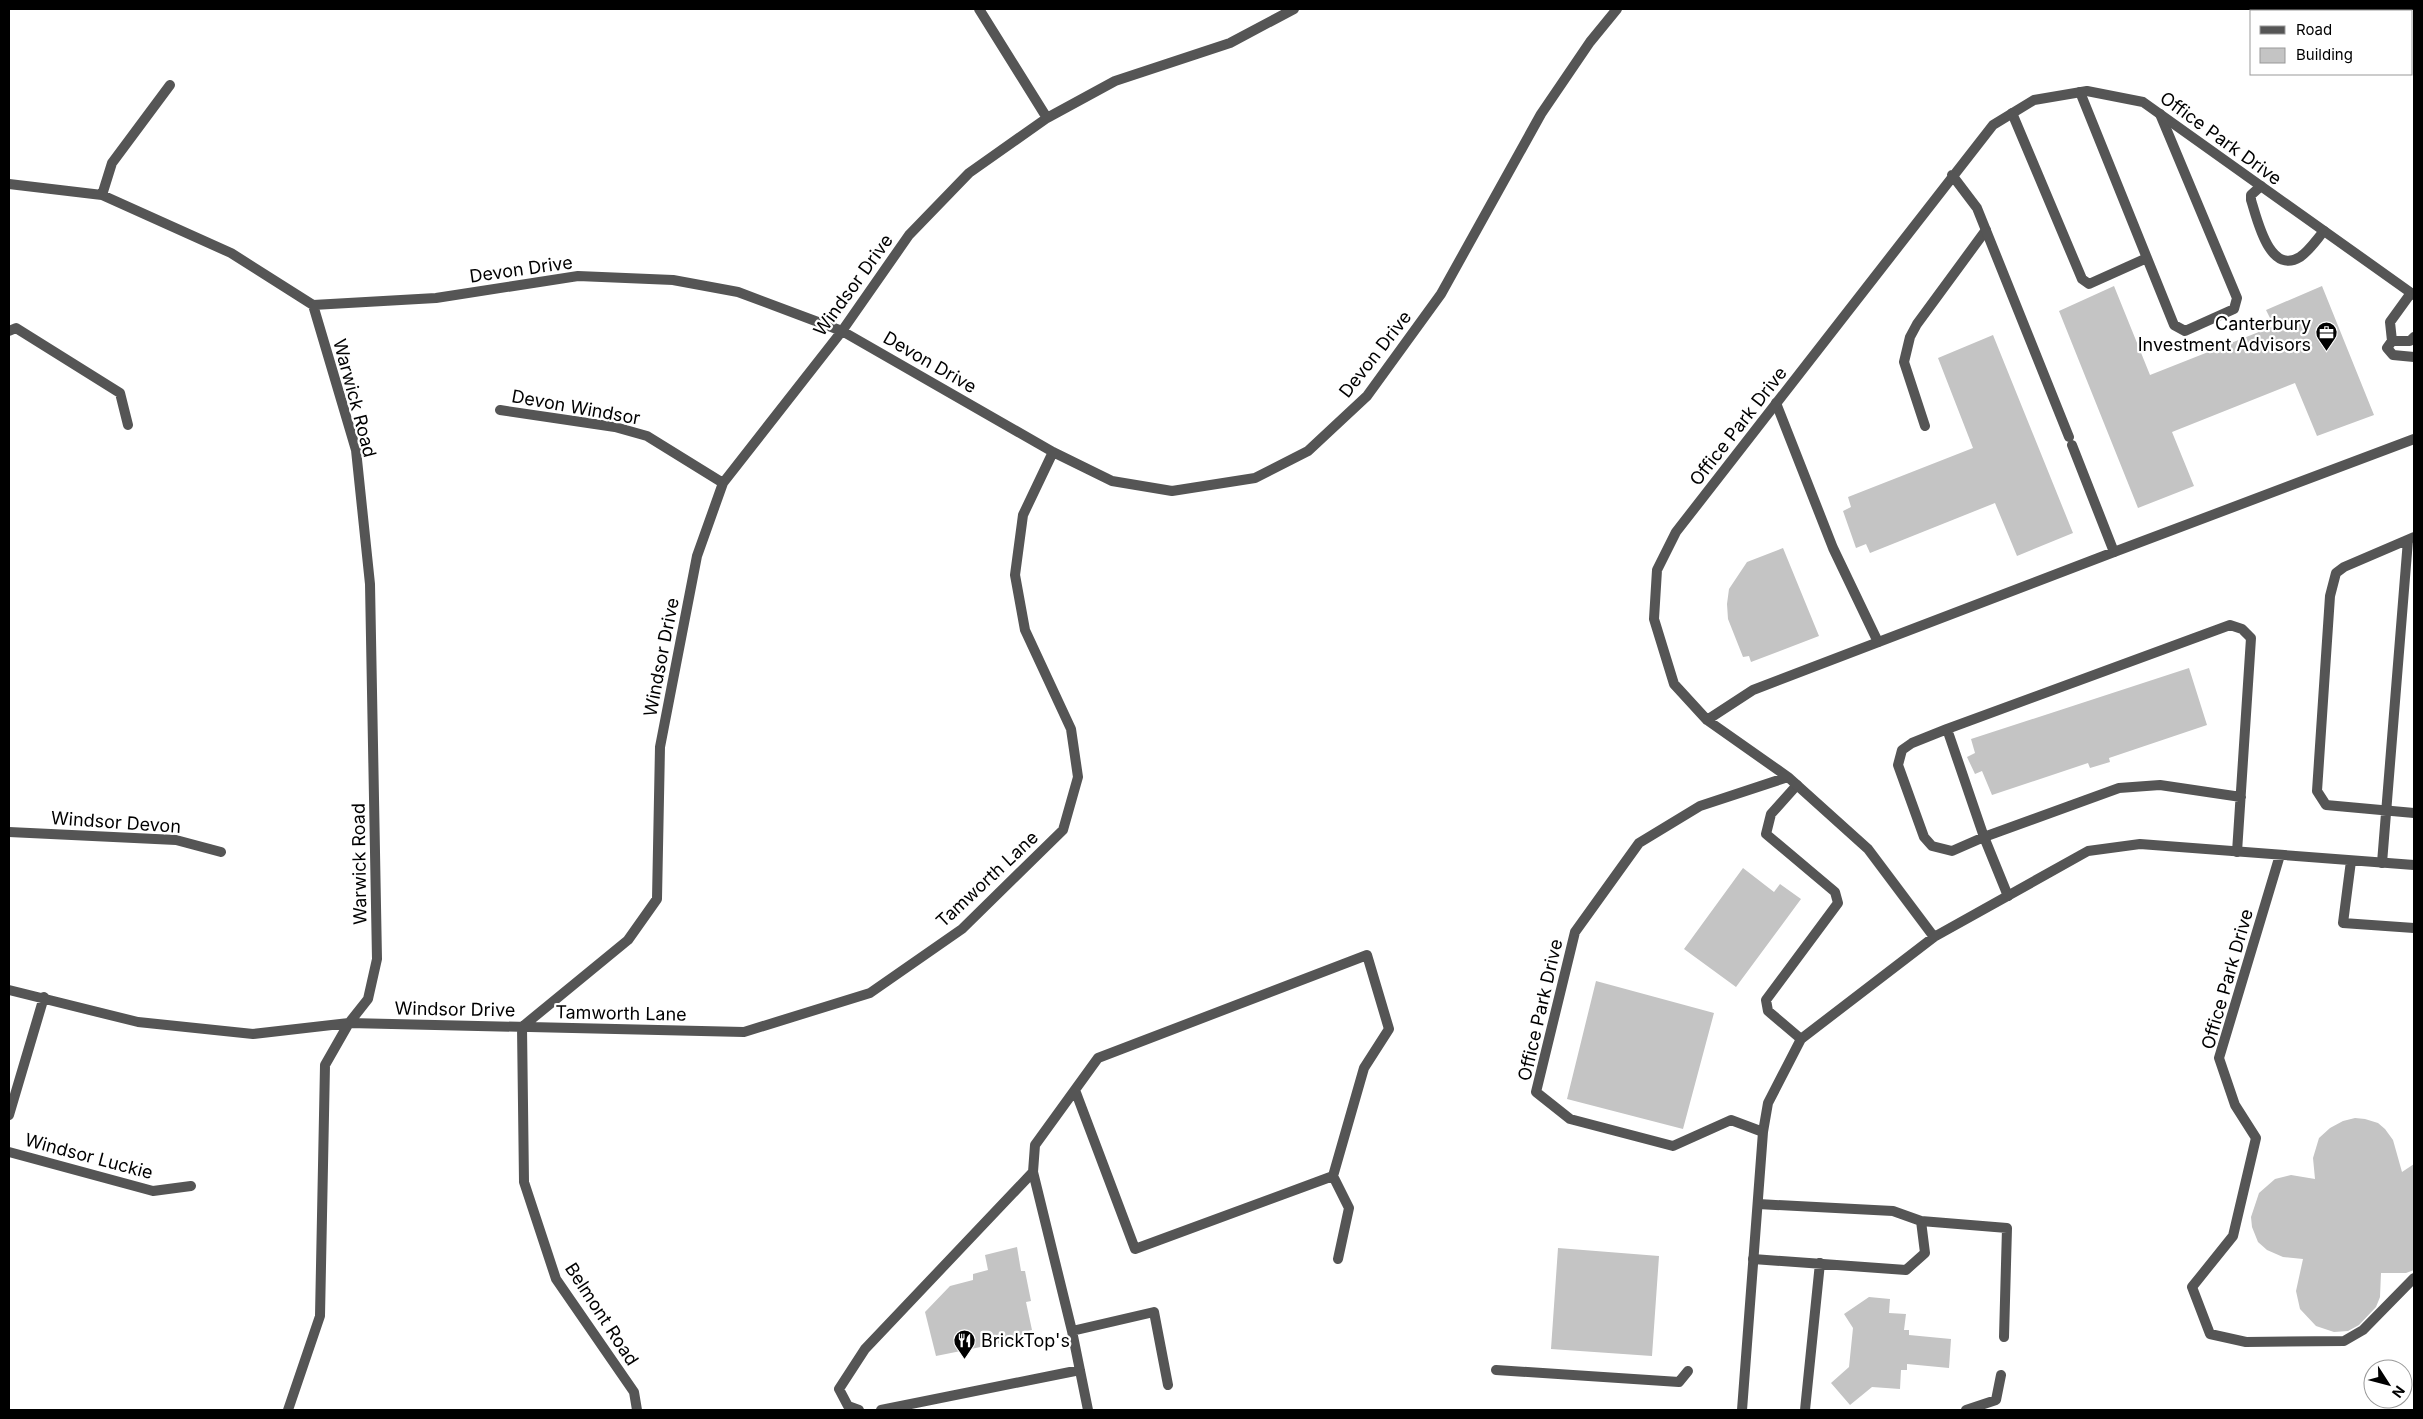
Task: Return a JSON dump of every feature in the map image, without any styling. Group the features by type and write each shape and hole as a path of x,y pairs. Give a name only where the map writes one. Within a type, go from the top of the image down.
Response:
{"street":[{"path":"979,9 1047,118"},
{"name":"Windsor Drive","path":"9,990 44,997 138,1022 253,1034 349,1023 522,1027 628,940 656,899 660,747 697,556 723,483 842,330 909,235 969,173 1047,118 1116,81 1230,43 1294,9"},
{"name":"Devon Drive","path":"313,306 436,298 578,276 673,280 738,292 842,330 1053,452 1112,481 1172,491 1255,478 1308,451 1366,396 1441,294 1541,114 1590,42 1617,9"},
{"path":"102,195 112,163 170,84"},
{"name":"Office Park Drive","path":"1934,937 1868,849 1788,777 1707,720 1674,684 1654,619 1657,570 1676,532 1952,175 1993,125 2034,100 2087,91 2143,102 2412,294"},
{"path":"2080,92 2174,325 2185,331 2234,309 2237,298 2160,114"},
{"path":"2012,114 2082,279 2088,284 2147,258"},
{"path":"1952,175 1977,208 2114,552"},
{"path":"9,184 102,195 231,253 313,306"},
{"path":"2261,186 2251,195 2251,200 2266,246 2277,256 2284,260 2299,257 2324,231"},
{"path":"1925,426 1904,362 1910,337 1917,324 1986,230"},
{"path":"2412,294 2390,322 2392,341 2387,348 2393,355 2414,357"},
{"name":"Warwick Road","path":"288,1410 320,1316 325,1065 349,1023 368,999 377,959 370,584 356,450 313,306"},
{"path":"9,331 16,328 120,392 128,425"},
{"path":"2392,341 2410,341 2414,336"},
{"path":"1776,403 1833,548 1878,642"},
{"name":"Devon Windsor","path":"500,410 615,427 646,436 723,483"},
{"path":"1707,720 1754,690 2414,439"},
{"name":"Tamworth Lane","path":"522,1027 744,1032 870,993 962,929 1062,830 1078,777 1071,728 1025,630 1015,574 1023,516 1053,452"},
{"path":"2382,863 2385,811 2411,539 2344,567 2336,573 2330,596 2317,792 2326,805 2385,811 2414,813"},
{"path":"2237,852 2241,797 2250,638 2242,629 2230,625 1912,742 1902,750 1898,765 1924,837 1932,846 1952,851 1984,837 2119,788 2160,785 2198,789 2241,797"},
{"path":"1947,729 1984,837 2008,896"},
{"name":"Office Park Drive","path":"1763,1132 1731,1120 1673,1146 1570,1119 1536,1092 1575,932 1639,843 1700,806 1788,777"},
{"path":"1797,785 1771,814 1766,834 1835,892 1838,903 1766,1000 1768,1011 1801,1039"},
{"name":"Windsor Devon","path":"9,832 176,840 221,852"},
{"path":"1742,1410 1763,1132 1768,1103 1801,1039 1934,937 2088,851 2140,844 2414,865"},
{"name":"Office Park Drive","path":"2280,855 2219,1058 2235,1104 2256,1138 2233,1236 2192,1286 2210,1334 2246,1342 2344,1341 2363,1330 2414,1278"},
{"path":"2351,861 2343,923 2414,928"},
{"path":"1088,1410 1072,1331 1033,1172 1035,1145 1098,1058 1367,955 1389,1029 1364,1068 1333,1176 1348,1208 1338,1259"},
{"path":"9,1115 44,997"},
{"name":"Belmont Road","path":"522,1027 524,1182 556,1279 634,1392 637,1410"},
{"path":"1075,1090 1135,1249 1333,1176"},
{"name":"Windsor Luckie","path":"9,1152 153,1191 192,1186"},
{"path":"859,1410 848,1406 839,1389 865,1349 1033,1172"},
{"path":"1758,1204 1893,1211 1921,1221 2007,1228 2004,1337"},
{"path":"1753,1259 1906,1270 1925,1252 1921,1221"},
{"path":"1805,1410 1820,1263"},
{"path":"1072,1331 1154,1312 1168,1385"},
{"path":"881,1410 1080,1370"},
{"path":"1496,1370 1679,1382 1688,1371"},
{"path":"1966,1410 1996,1400 2001,1375"}],"building":[{"path":"2114,286 2150,375 2274,326 2266,310 2322,286 2374,415 2317,436 2295,383 2172,432 2194,486 2138,508 2059,311"},
{"path":"1993,335 2073,533 2017,556 1995,503 1870,553 1866,544 1856,548 1843,511 1851,507 1848,497 1973,448 1938,358"},
{"path":"1783,548 1819,636 1751,662 1749,656 1743,657 1728,619 1729,589 1747,562"},
{"path":"2189,668 2207,725 2109,758 2110,762 2090,768 2088,763 1992,795 1982,771 1975,774 1967,757 1975,753 1971,739"},
{"path":"1743,868 1774,892 1780,884 1801,899 1736,987 1684,949"},
{"path":"1596,981 1714,1013 1683,1129 1567,1099"},
{"path":"2355,1118 2378,1123 2385,1129 2393,1140 2402,1172 2414,1164 2414,1270 2406,1273 2381,1273 2380,1297 2376,1307 2359,1325 2348,1331 2334,1332 2316,1326 2300,1309 2296,1291 2303,1259 2283,1257 2267,1250 2258,1242 2252,1227 2251,1217 2259,1193 2275,1179 2291,1175 2315,1179 2313,1158 2319,1138 2330,1128 2343,1121"},
{"path":"1017,1247 1021,1271 1025,1271 1031,1301 1026,1302 1032,1330 1028,1331 1030,1337 936,1356 925,1312 950,1286 973,1280 973,1274 988,1270 985,1255"},
{"path":"1558,1248 1659,1256 1652,1356 1551,1349"},
{"path":"1869,1297 1890,1299 1889,1313 1906,1314 1904,1330 1909,1330 1909,1335 1951,1339 1949,1368 1907,1364 1907,1370 1901,1370 1900,1389 1872,1387 1850,1405 1831,1383 1849,1367 1853,1328 1844,1314"}],"place":[{"name":"Canterbury Investment Advisors","path":"2327,352"},
{"name":"BrickTop's","path":"965,1359"}]}
